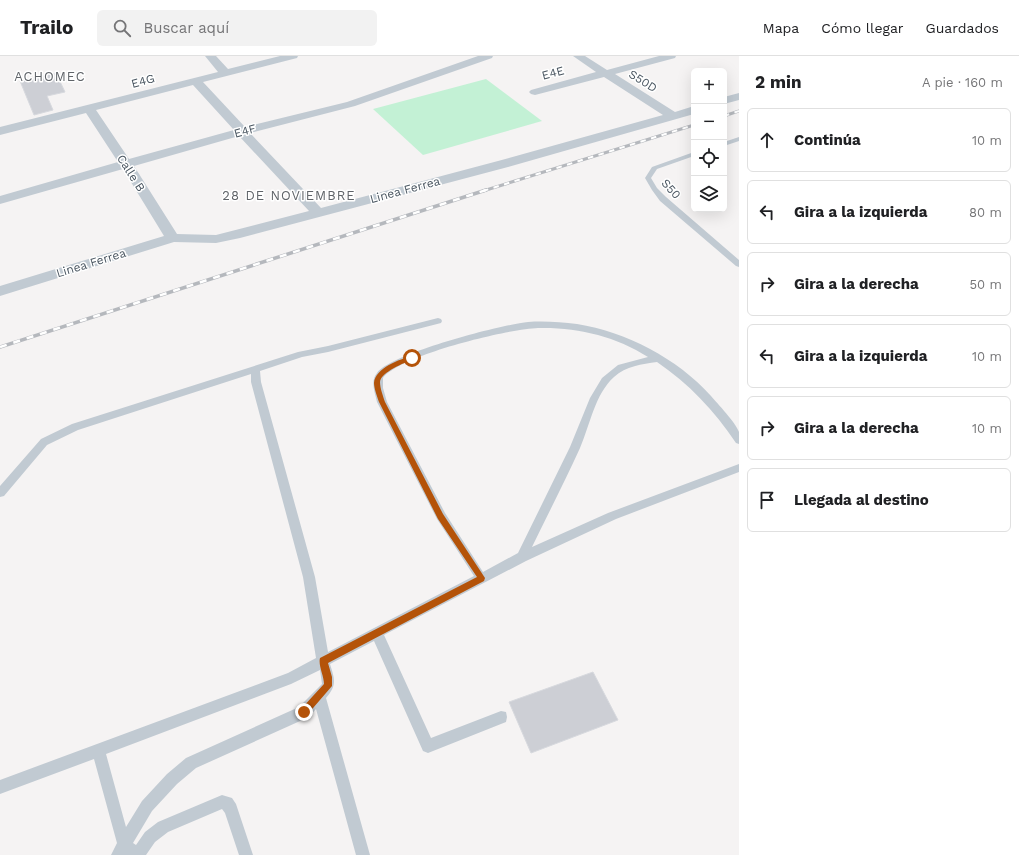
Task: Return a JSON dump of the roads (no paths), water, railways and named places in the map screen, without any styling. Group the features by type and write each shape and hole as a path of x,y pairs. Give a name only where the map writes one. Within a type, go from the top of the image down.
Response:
{"street":[{"path":"210,56 225,73"},
{"name":"E4G","path":"0,131 293,56"},
{"name":"E4F","path":"0,200 243,131 351,104 488,56"},
{"name":"S50D","path":"578,56 674,116"},
{"name":"E4E","path":"535,92 671,56"},
{"path":"195,81 319,214"},
{"path":"727,100 739,96"},
{"name":"Calle B","path":"89,109 173,238"},
{"name":"Linea Ferrea","path":"0,291 173,238 216,239 319,214 691,111"}],"lane":[{"path":"727,143 739,139"},
{"name":"S50","path":"691,155 654,168 648,178 654,189 663,199 739,264"},
{"path":"0,493 44,442 75,427 255,368 268,366 301,354 328,349 438,320"},
{"path":"482,578 441,516 382,402 377,383 380,374 400,362 469,338 515,327 552,325 578,327 617,338 638,346 657,359 695,386 731,427 739,440"},
{"path":"522,557 575,448 602,383 621,367 635,362 657,359"},
{"path":"121,850 147,806 172,779 191,763 304,712 328,686 328,677 323,661 309,577 256,382 255,368"},
{"path":"0,787 291,678 522,557 612,516 739,468"},
{"path":"377,633 428,746 501,717"},
{"path":"319,697 363,855"},
{"path":"98,750 121,850"},
{"path":"121,850 137,855 150,837 163,827 222,802 227,802 231,809 246,855"}],"railway":[{"path":"727,115 739,111"},
{"path":"483,191 691,126"},
{"path":"0,347 486,190"}],"district":[{"name":"ACHOMEC","path":"50,76"},
{"name":"28 DE NOVIEMBRE","path":"289,195"}]}
